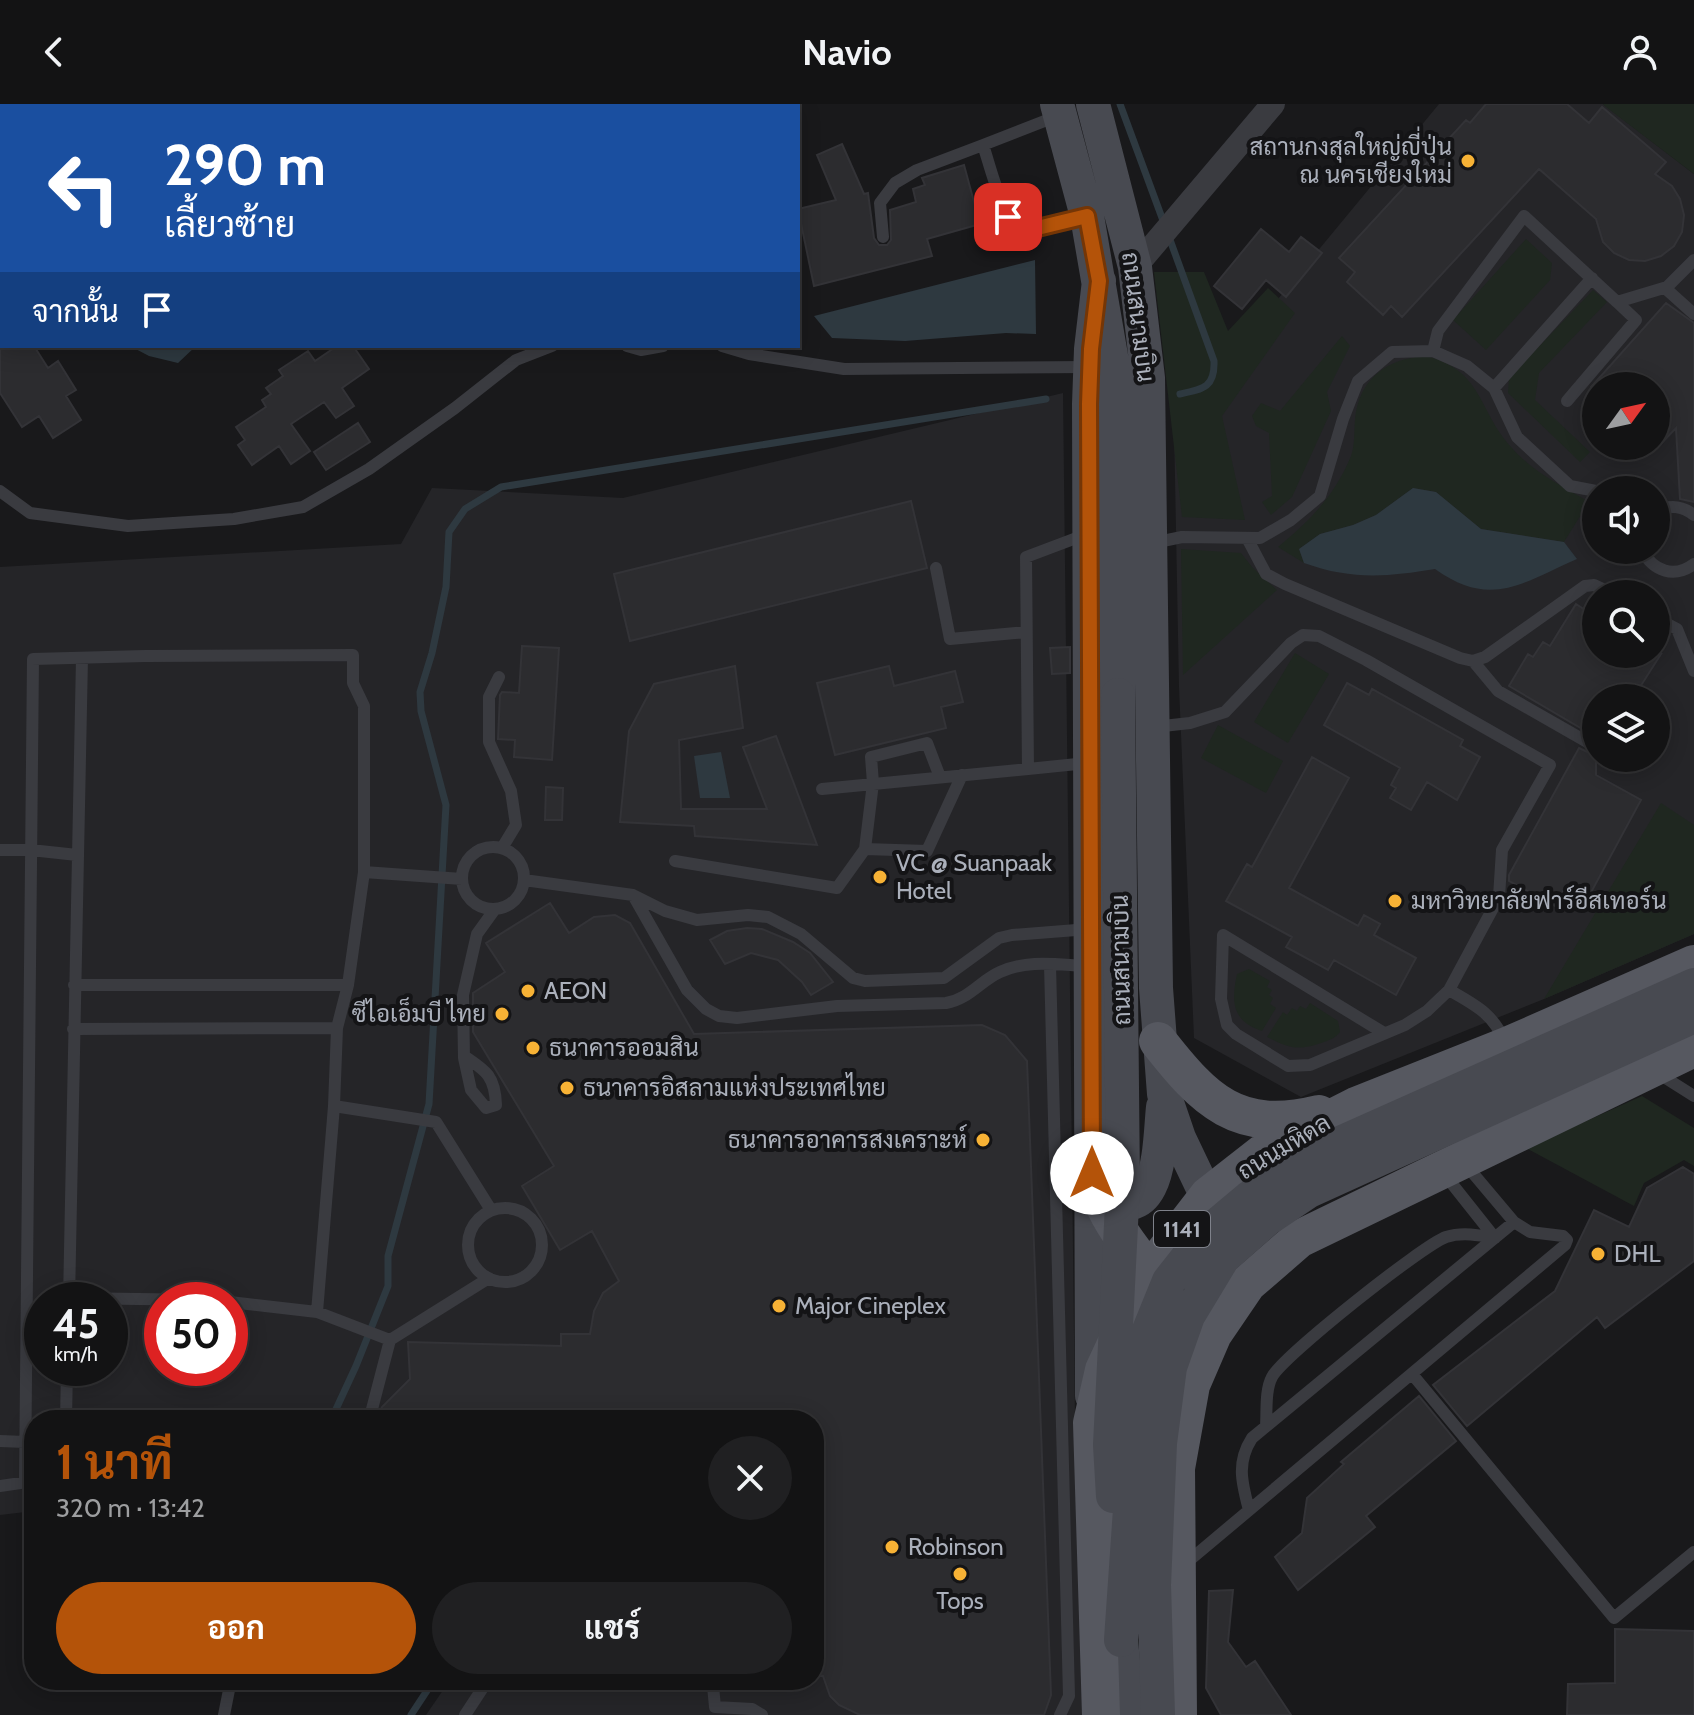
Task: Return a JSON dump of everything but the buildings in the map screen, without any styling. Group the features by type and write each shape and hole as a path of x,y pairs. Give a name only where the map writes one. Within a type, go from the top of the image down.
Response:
{"main road":[{"name":"ถนนสนามบิน","path":"1093,104 1135,267 1148,378 1158,1041 1164,1094 1179,1138 1208,1196 1245,1287"},
{"name":"ถนนสนามบิน","path":"1059,109 1087,216 1117,402 1123,1185 1110,1445 1121,1640"},
{"name":"ถนนสนามบิน","path":"1092,1423 1095,1184 1090,366 1099,281"},
{"name":"ถนนมหิดล","path":"1101,1715 1080,1552 1092,1423 1104,1370 1150,1271 1208,1196 1263,1153 1356,1106 1507,1046 1694,964"},
{"name":"ถนนมหิดล","path":"1128,1715 1121,1640 1141,1350 1169,1281 1184,1259 1206,1234 1249,1198 1329,1148 1694,985"},
{"name":"1141","path":"1158,1715 1154,1585 1160,1443 1170,1367 1188,1316 1223,1258 1266,1220 1309,1191 1694,1016"},
{"path":"1158,1041 1190,1082 1239,1115 1296,1120 1356,1106"},
{"path":"1178,1715 1176,1468 1191,1385 1213,1334 1245,1287 1299,1239 1452,1163 1680,1059"},
{"path":"1422,1080 1411,1097 1410,1115 1416,1137 1432,1155 1452,1163"},
{"path":"1095,1184 1109,1201 1134,1202 1151,1188 1157,1172 1164,1094"},
{"path":"1095,1184 1113,1225 1150,1271 1204,1294 1245,1287"}],"street":[{"path":"1135,267 1273,104"}],"lane":[{"path":"883,237 880,203 895,183 917,170 983,145 1059,109"},
{"path":"983,145 1008,217 1016,227 1025,231 1087,216"},
{"path":"1433,351 1438,331 1524,216 1636,320 1567,401"},
{"path":"1617,302 1665,288 1694,260"},
{"path":"1494,388 1592,278"},
{"path":"1665,288 1694,314"},
{"path":"514,348 516,360"},
{"path":"0,491 30,513 128,526 234,519 303,507 369,469 516,360 547,348"},
{"path":"729,348 844,369 1090,366"},
{"path":"1150,544 1182,537 1260,538 1291,520 1320,496 1358,381 1392,352 1433,351 1467,366 1494,388 1517,437 1570,486 1582,488"},
{"path":"1670,507 1683,508 1694,515"},
{"path":"1028,769 1026,557 1090,533"},
{"path":"1247,538 1266,574 1473,661 1485,657 1582,588"},
{"path":"1653,564 1668,572 1679,572 1694,564"},
{"path":"936,568 950,639 1026,632"},
{"path":"1670,625 1677,629 1694,671"},
{"path":"1153,727 1190,723 1225,712 1291,643 1303,635 1319,636 1550,765 1502,850 1499,897 1449,990 1427,1011 1405,1025 1299,1068 1288,1066 1236,1034 1227,1025 1222,1008 1223,935 1384,1033"},
{"path":"25,1410 33,659 353,655 353,683 364,706 364,872 348,985 337,1028 334,1106 317,1312"},
{"path":"69,1282 82,658"},
{"path":"1473,661 1498,691 1582,739"},
{"path":"499,677 489,697 489,742 511,791 516,825 502,848"},
{"path":"675,861 837,888 865,849 873,783 871,757 927,743 940,777"},
{"path":"822,789 1091,762"},
{"path":"865,849 927,851 962,775"},
{"path":"488,847 502,848 517,858 523,867 522,891 516,900 495,909 480,906 471,900 462,879 469,858 488,847"},
{"path":"0,850 77,855"},
{"path":"364,872 462,879"},
{"path":"524,880 633,895 665,911 697,920 748,915 768,917 801,934 853,978 865,981 944,978 999,938 1092,929"},
{"path":"633,895 687,990 706,1009 719,1016 737,1018 837,1006 946,1003 961,1000 997,973 1023,964 1092,966"},
{"path":"464,1056 463,995 477,934 495,909"},
{"path":"1050,965 1080,1552 1069,1696 1060,1715"},
{"path":"74,985 348,985"},
{"path":"1449,990 1484,1011 1496,1024 1507,1046"},
{"path":"73,1029 337,1028"},
{"path":"1680,1059 1694,1096"},
{"path":"334,1106 436,1122 491,1210"},
{"path":"1176,1571 1566,1243 1563,1236 1530,1232 1514,1222 1452,1163"},
{"path":"1452,1163 1495,1238"},
{"path":"504,1207 517,1209 537,1225 543,1246 540,1259 534,1270 523,1278 507,1283 489,1278 474,1265 468,1243 471,1230 478,1219 491,1210 504,1207"},
{"path":"1249,1510 1241,1478 1241,1462 1252,1438 1514,1222"},
{"path":"1266,1426 1269,1385 1273,1375 1317,1334 1405,1264 1442,1239 1471,1234 1495,1238"},
{"path":"372,1410 390,1340 489,1278"},
{"path":"248,1304 317,1312 390,1340"},
{"path":"1412,1374 1614,1618 1694,1552"},
{"path":"66,1410 67,1386"},
{"path":"0,1441 24,1442"},
{"path":"0,1486 24,1483"},
{"path":"224,1715 229,1690"},
{"path":"465,1715 481,1690"},
{"path":"713,1690 715,1707 757,1712"}],"shaded area":[{"path":"1439,104 1603,104 1694,174 1694,934 1544,999 1301,1097 1194,1038 1179,687 1174,425"},
{"path":"1603,104 1694,104 1694,174 1606,107"},
{"path":"1526,239 1552,263 1550,280 1486,350 1453,320"},
{"path":"1035,260 1036,334 1006,333 905,341 832,338 814,316"},
{"path":"1154,272 1204,272 1228,331 1268,288 1295,313 1222,416 1245,520 1182,517"},
{"path":"1593,290 1607,302 1539,373 1535,400 1582,444 1580,462 1508,393 1509,378"},
{"path":"1342,336 1350,346 1327,392 1331,411 1292,497 1271,515 1262,502 1272,496 1269,433 1256,426 1252,416 1261,403 1280,411"},
{"path":"134,348 194,348 178,363 149,356"},
{"path":"1426,356 1459,371 1478,393 1501,434 1520,457 1582,498 1582,513 1564,542 1481,529 1436,492 1413,488 1376,515 1320,534 1299,549 1304,563 1278,547 1320,506 1345,470 1354,443 1358,405 1369,382 1387,366"},
{"path":"1063,393 1075,1421 1091,1715 426,1715 443,1690 824,1690 824,1410 24,1410 24,1512 0,1515 0,567 401,544 432,488 623,498"},
{"path":"1413,488 1436,492 1481,529 1564,542 1577,559 1523,583 1490,590 1473,588 1435,569 1369,575 1338,572 1304,563 1299,549 1320,534 1376,515"},
{"path":"1181,549 1241,553 1277,590 1183,675"},
{"path":"1295,653 1329,674 1288,743 1254,722"},
{"path":"1218,725 1283,761 1266,793 1201,758"},
{"path":"721,752 730,798 700,798 694,756"},
{"path":"1661,803 1694,825 1694,934 1544,999"},
{"path":"1249,969 1270,981 1267,987 1272,990 1269,995 1273,998 1270,1004 1276,1008 1262,1031 1239,1016 1234,1002 1237,974"},
{"path":"1310,1003 1338,1021 1340,1032 1335,1037 1301,1048 1267,1037 1283,1012 1287,1015 1292,1008 1297,1011 1300,1006 1306,1009"},
{"path":"1642,1096 1694,1128 1694,1166 1684,1160 1644,1183 1634,1206 1526,1148"}],"waterway":[{"path":"1120,104 1165,226"},
{"path":"1169,237 1214,361 1210,382 1180,394"},
{"path":"336,1410 388,1286 388,1256 429,1104 446,805 421,711 420,692 446,587 449,532 465,509 501,487 1046,399"},
{"path":"411,1715 427,1690"}],"place":[{"name":"สถานกงสุลใหญ่ญี่ปุ่น ณ นครเชียงใหม่","path":"1468,161"},
{"name":"VC @ Suanpaak Hotel","path":"880,877"},
{"name":"มหาวิทยาลัยฟาร์อีสเทอร์น","path":"1395,901"},
{"name":"AEON","path":"528,991"},
{"name":"ซีไอเอ็มบี ไทย","path":"502,1014"},
{"name":"ธนาคารออมสิน","path":"533,1048"},
{"name":"ธนาคารอิสลามแห่งประเทศไทย","path":"567,1088"},
{"name":"ธนาคารอาคารสงเคราะห์","path":"983,1140"},
{"name":"DHL","path":"1598,1254"},
{"name":"Major Cineplex","path":"779,1306"},
{"name":"Robinson","path":"892,1547"},
{"name":"Tops","path":"960,1574"}],"route":[{"path":"1008,217 1016,227 1025,231 1087,216 1099,281 1091,349 1089,404 1092,1173"}]}
